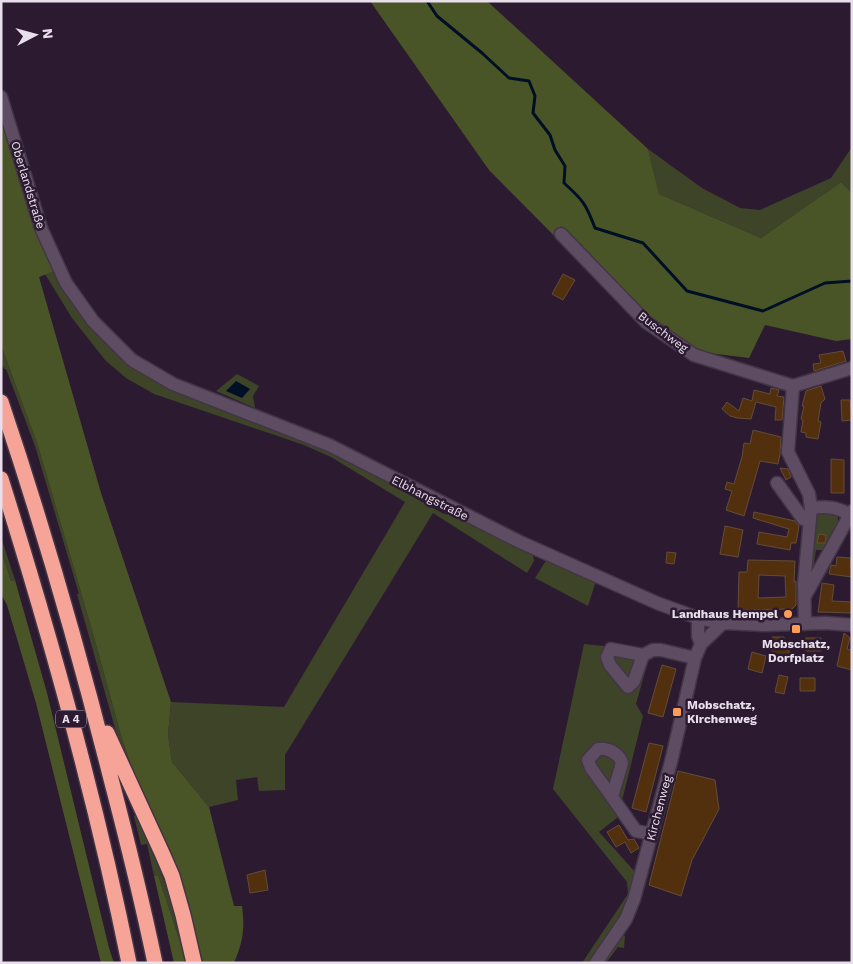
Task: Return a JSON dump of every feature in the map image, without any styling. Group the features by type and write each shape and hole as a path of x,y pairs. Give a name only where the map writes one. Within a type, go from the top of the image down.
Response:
{"highway":[{"name":"A 4","path":"1,402 53,564 92,703 129,849 155,963"},
{"name":"A 4","path":"1,479 30,570 63,686 129,963"},
{"path":"92,703 169,868 183,915 194,963"}],"street":[{"name":"Oberlandstraße","path":"1,97 41,228 59,271"},
{"name":"Buschweg","path":"561,234 646,322 694,355 793,386"},
{"name":"Elbhangstraße","path":"59,271 88,314 114,343 132,360 156,376 329,445 518,541 657,603 698,618 723,624 805,624 850,627"},
{"path":"805,624 806,596 804,584 810,514 809,494 788,452 793,386 851,368"},
{"path":"777,483 803,519 828,506 851,513 806,596"},
{"path":"698,618 698,636 701,644"},
{"name":"Kirchenweg","path":"596,963 630,910 671,762 694,658 701,644 723,624"},
{"path":"643,655 653,650 661,650 694,658"},
{"path":"612,797 636,830 652,834"}],"green space":[{"path":"370,1 487,1 648,149 659,194 761,238 841,182 852,193 852,339 836,341 765,325 749,358 701,352 600,282 489,170"},
{"path":"1,122 3,128 8,127 55,271 39,277 101,493 171,702 168,735 172,762 209,807 234,906 242,906 243,935 234,963 203,963 190,908 169,849 140,791 122,739 38,446 1,345"},
{"path":"852,147 852,193 841,182 761,238 659,194 648,149 702,188 740,208 760,210 831,178"},
{"path":"55,271 113,349 253,419 268,429 290,434 332,452 444,514 456,515 532,551 534,561 527,573 433,513 285,755 285,790 259,791 257,777 236,780 238,800 209,807 172,762 168,735 171,702 284,707 405,502 331,457 304,445 154,394 126,378 105,360 72,318 45,274"},
{"path":"1,345 38,446 122,739 140,791 169,849 190,908 203,963 201,963 122,753 77,594 79,594 35,446 6,369 4,369 1,362"},
{"path":"237,374 259,386 253,396 255,408 216,391"},
{"path":"818,513 837,514 838,524 822,556 823,550 816,550 814,563 820,565 809,578 815,515"},
{"path":"1,537 15,580 11,581 1,551"},
{"path":"1,551 11,581 15,580 47,693 114,963 101,963 36,703 7,605 1,594"},
{"path":"547,559 596,581 588,606 535,578"},
{"path":"584,644 651,651 636,704 643,716 618,817 599,832 637,874 623,913 590,963 582,963 628,894 627,882 553,789"},
{"path":"136,815 167,887 188,963 185,963 158,875 154,876 147,844 141,845 134,816"},
{"path":"158,875 185,963 174,963 154,876"},
{"path":"623,935 625,936 624,948 618,947 606,963 600,963 618,939"}],"water":[{"path":"236,381 250,389 242,398 226,391"}],"building":[{"path":"563,274 575,280 563,300 552,294"},
{"path":"843,351 846,361 814,371 813,364 821,363 819,355"},
{"path":"821,386 825,399 821,403 818,421 821,422 818,439 806,437 806,433 801,432 803,420 801,419 806,391"},
{"path":"771,388 779,390 777,396 784,397 782,420 775,420 776,407 756,402 751,419 730,416 722,409 727,402 739,411 743,398 752,401 754,390 770,394"},
{"path":"841,400 850,400 852,420 842,421"},
{"path":"753,430 781,437 780,454 778,464 760,461 744,516 726,510 732,491 725,489 727,482 734,484 744,443 750,444"},
{"path":"831,459 844,460 844,493 831,493"},
{"path":"780,468 788,469 791,477 786,480"},
{"path":"754,512 795,521 799,526 796,543 791,543 790,550 757,544 759,532 787,537 789,529 753,518"},
{"path":"725,526 743,530 738,557 720,554"},
{"path":"819,534 826,535 825,543 817,543"},
{"path":"667,552 676,553 674,564 666,563"},
{"path":"837,557 851,558 852,577 829,574 831,565 836,566"},
{"path":"748,560 795,561 796,605 792,609 738,610 739,572 747,572","holes":["759,575 785,576 786,597 758,598"]},
{"path":"822,583 834,585 832,601 852,602 852,613 818,612"},
{"path":"844,633 850,638 847,649 852,650 852,670 837,666"},
{"path":"772,637 784,637 784,641 789,641 789,655 772,655"},
{"path":"805,638 821,638 821,651 806,651"},
{"path":"752,652 766,656 762,673 748,669"},
{"path":"662,665 676,669 663,717 648,713"},
{"path":"779,675 788,677 784,694 775,692"},
{"path":"800,678 815,678 815,691 800,691"},
{"path":"649,743 663,746 646,812 632,808"},
{"path":"678,771 715,780 719,809 692,860 681,896 649,885"},
{"path":"619,825 628,840 634,839 639,848 631,853 625,842 616,847 607,832"},
{"path":"265,870 268,890 250,893 247,875"}],"waterway":[{"path":"427,1 437,16 509,78 529,81 535,96 533,113 550,135 555,150 565,166 564,183 583,203 595,228 643,243 687,291 763,311 825,283 852,281"}],"place":[{"name":"Landhaus Hempel","path":"788,614"},
{"name":"Mobschatz, Dorfplatz","path":"796,629"},
{"name":"Mobschatz, Kirchenweg","path":"677,712"}]}
